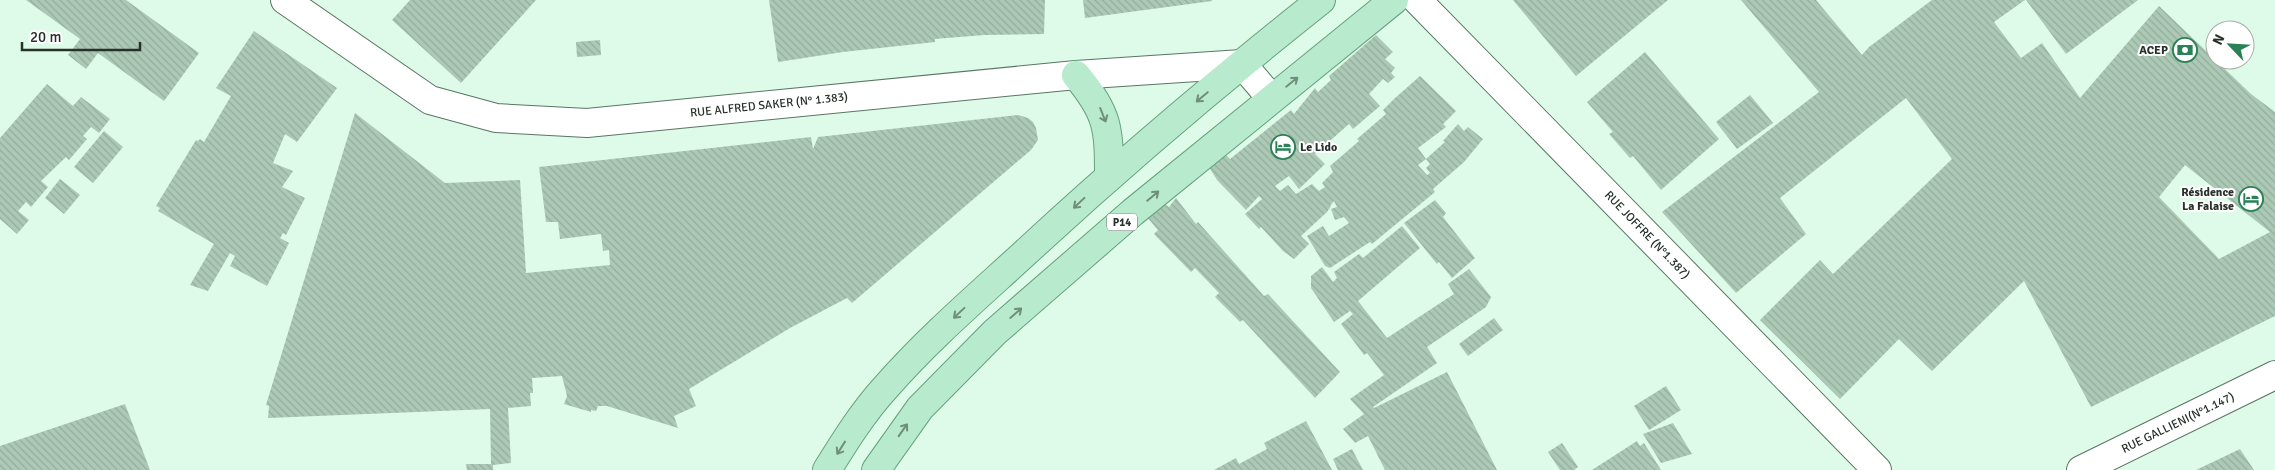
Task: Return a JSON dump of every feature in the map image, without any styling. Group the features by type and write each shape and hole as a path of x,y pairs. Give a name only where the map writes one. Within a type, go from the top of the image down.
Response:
{"main road":[{"path":"827,470 850,432 884,388 924,346 1109,176 1321,0"},
{"name":"P14","path":"876,470 920,408 995,332 1133,212 1394,0"},
{"path":"1076,75 1093,95 1105,119 1109,140 1109,176"}],"street":[{"name":"RUE ALFRED SAKER (N° 1.383)","path":"284,0 430,100 496,118 587,123 1076,75 1242,64"},
{"name":"RUE JOFFRE (N°1.387)","path":"1417,0 1877,470"},
{"path":"1242,64 1271,98"},
{"name":"RUE GALLIENI(N°1.147)","path":"2081,470 2275,375"}],"building":[{"path":"26,0 126,0 199,53 164,101 98,53 86,69 68,55 80,39"},
{"path":"410,0 536,0 461,83 392,20"},
{"path":"769,0 1045,0 1044,34 984,35 935,39 935,42 843,52 778,62"},
{"path":"1083,0 1212,0 1212,1 1085,18"},
{"path":"1513,0 1668,0 1576,76"},
{"path":"1741,0 1816,0 1862,55 1869,47 1932,0 2025,0 1994,22 2021,58 2042,43 2080,98 2159,6 2205,50 2205,70 2226,70 2251,94 2275,112 2275,316 2091,407 2024,281 1932,371 1899,339 1840,399 1760,320 1820,260 1833,274 1952,159 1906,98 1780,198 1806,234 1736,293 1662,212 1819,92","holes":["2185,165 2270,232 2219,259 2159,197"]},
{"path":"2026,0 2138,0 2066,54"},
{"path":"254,31 337,88 297,142 285,134 273,163 293,171 282,187 305,198 286,235 283,233 280,238 289,243 267,286 230,266 235,256 230,253 208,291 190,285 214,244 158,211 160,208 156,206 196,140 200,139 204,142 231,96 216,88"},
{"name":"Le Lido","path":"1376,35 1393,52 1385,59 1395,68 1391,73 1395,77 1388,83 1383,79 1369,94 1380,106 1353,129 1349,124 1315,154 1325,164 1299,189 1289,176 1275,186 1280,191 1288,185 1296,194 1312,184 1319,191 1325,187 1322,183 1333,172 1330,166 1386,114 1383,110 1420,76 1456,111 1443,124 1446,127 1418,148 1426,159 1445,142 1443,141 1458,124 1464,131 1468,127 1483,139 1464,162 1433,189 1435,192 1372,244 1370,242 1330,268 1325,266 1307,236 1323,226 1329,236 1349,223 1344,217 1335,220 1331,209 1337,207 1334,201 1327,212 1301,236 1309,244 1294,259 1283,251 1261,227 1259,229 1245,214 1262,199 1259,196 1246,210 1217,180 1209,167 1225,154 1230,159 1291,110 1294,114 1315,88 1318,92 1331,80 1329,76","holes":["1426,159 1430,164 1426,168 1430,173 1427,175 1418,165"]},
{"path":"600,40 601,55 577,57 576,42"},
{"path":"1645,52 1719,139 1661,190 1633,156 1630,158 1609,134 1613,132 1587,102"},
{"path":"47,84 73,106 81,97 110,119 99,133 91,127 83,136 87,139 69,160 66,157 41,181 48,187 31,207 26,202 18,211 29,220 17,234 0,219 0,138"},
{"path":"1750,95 1773,123 1737,149 1716,122"},
{"path":"355,113 445,183 520,180 526,273 610,265 609,250 603,251 601,234 560,239 558,222 546,222 539,167 811,137 813,149 818,137 1018,115 1028,118 1033,122 1038,140 1031,150 852,303 847,298 790,328 689,389 696,406 674,416 678,428 607,406 598,406 596,411 591,410 591,412 564,404 567,396 562,376 532,378 533,393 530,393 531,406 508,408 511,463 493,465 493,470 467,470 466,464 491,464 490,409 268,418 269,406 266,405"},
{"path":"104,131 123,147 93,183 74,167"},
{"path":"60,179 80,195 64,214 45,198"},
{"path":"1176,198 1196,224 1198,222 1264,296 1268,294 1340,372 1315,398 1243,320 1240,322 1215,297 1219,293 1195,268 1191,272 1154,234 1158,230 1146,216 1160,201 1169,207"},
{"path":"1435,200 1446,213 1443,217 1475,258 1452,278 1439,262 1437,264 1404,223"},
{"path":"1402,226 1420,248 1358,301 1387,338 1454,294 1448,284 1469,269 1491,297 1486,307 1427,347 1437,363 1373,407 1447,372 1497,470 1385,470 1368,436 1355,443 1343,429 1364,414 1350,399 1384,375 1367,353 1364,355 1341,324 1353,314 1350,311 1334,322 1311,288 1311,276 1322,267 1333,282 1337,278 1334,272 1359,254 1363,258"},
{"path":"1494,318 1503,330 1468,356 1459,344"},
{"path":"1666,386 1681,410 1649,430 1634,406"},
{"path":"125,404 150,470 0,470 0,446"},
{"path":"1306,421 1332,470 1214,470 1236,458 1239,464 1267,449 1264,443"},
{"path":"1673,423 1692,454 1661,463 1643,434"},
{"path":"1637,441 1640,446 1644,443 1661,470 1592,470"},
{"path":"1562,443 1578,467 1574,470 1560,470 1548,452"},
{"path":"1352,449 1363,470 1338,470 1333,459"},
{"path":"2240,449 2254,470 2196,470"}],"place":[{"name":"ACEP","path":"2185,50"},
{"name":"Le Lido","path":"1283,147"},
{"name":"Résidence La Falaise","path":"2251,199"}]}
